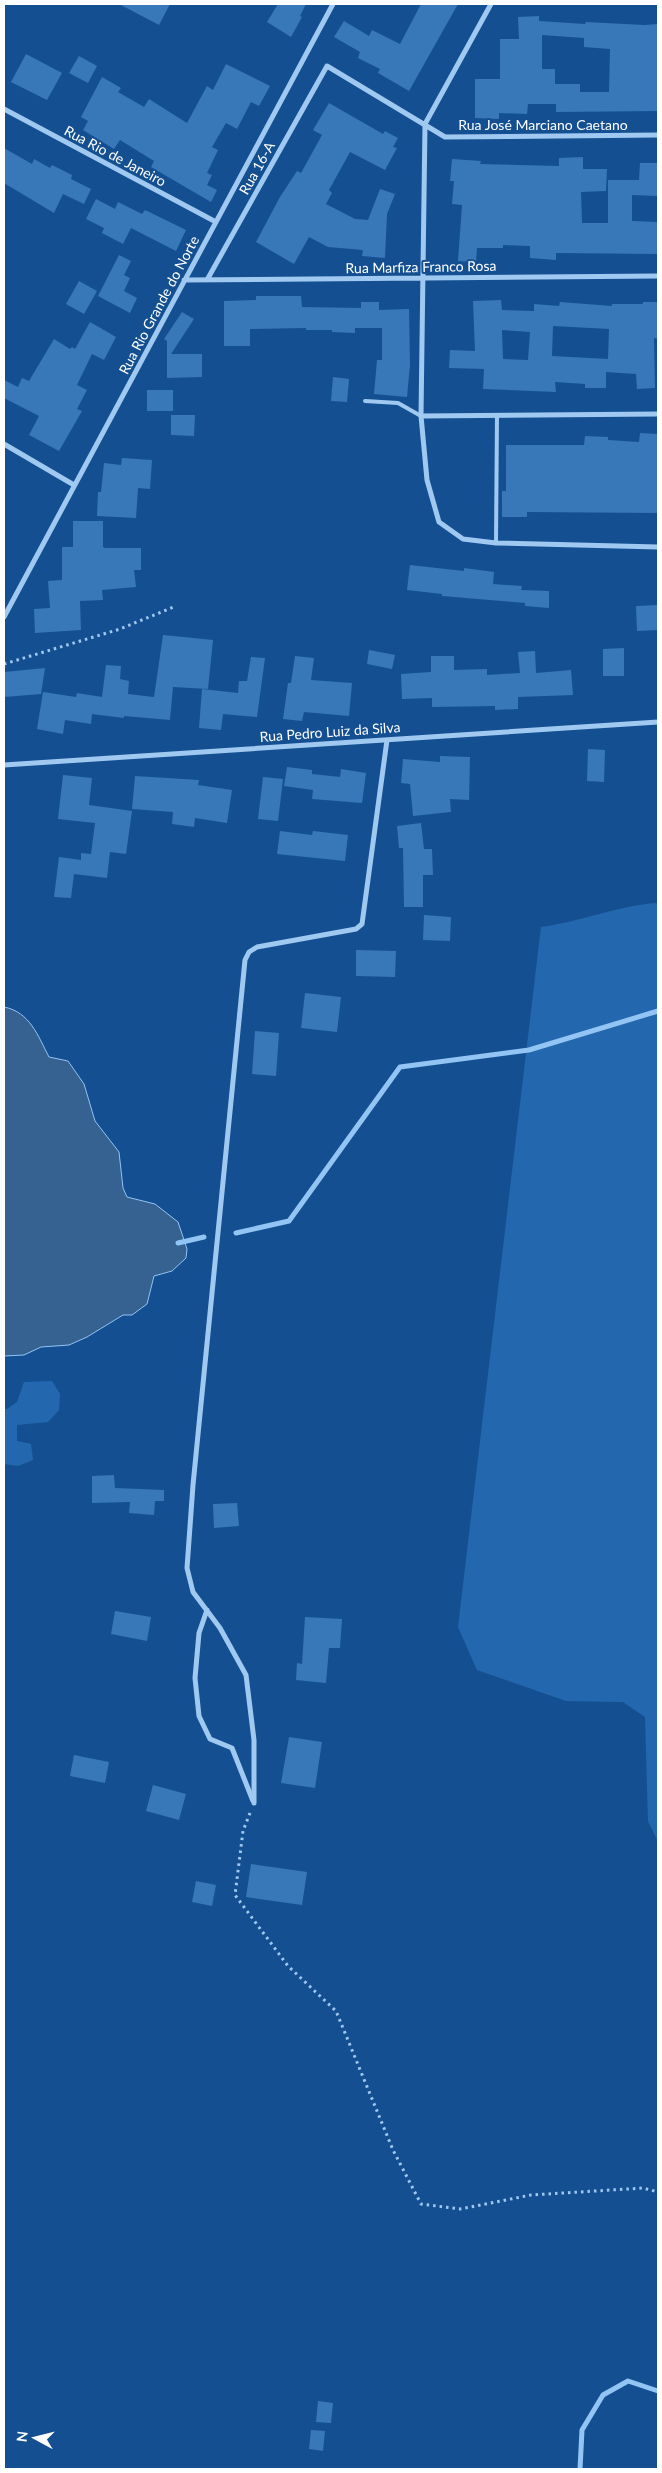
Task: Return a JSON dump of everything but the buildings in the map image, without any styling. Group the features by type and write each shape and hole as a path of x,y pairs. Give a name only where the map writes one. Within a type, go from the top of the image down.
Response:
{"street":[{"name":"Rua Rio Grande do Norte","path":"4,616 333,4"},
{"path":"491,4 425,124 421,416 426,480 440,522 463,540 496,543 658,546"},
{"name":"Rua José Marciano Caetano","path":"327,66 445,137 658,135"},
{"name":"Rua 16-A","path":"208,280 327,66"},
{"name":"Rua Rio de Janeiro","path":"4,109 216,222"},
{"name":"Rua Marfiza Franco Rosa","path":"184,280 658,276"},
{"path":"421,416 658,414"},
{"path":"4,444 74,485"},
{"name":"Rua Pedro Luiz da Silva","path":"4,765 658,722"},
{"path":"254,1804 254,1740 246,1675 220,1628 194,1592 187,1568 193,1485 245,960 249,952 258,947 356,928 362,924 387,740"},
{"path":"207,1610 199,1633 195,1678 199,1716 210,1739 232,1748 254,1804"}],"lane":[{"path":"365,400 398,403 421,416"},
{"path":"496,543 497,415"}],"path":[{"path":"4,664 120,628 176,606"},
{"path":"254,1804 243,1831 235,1895 288,1966 336,2011 393,2150 421,2204 460,2209 531,2195 643,2188 658,2192"}],"shaded area":[{"path":"658,903 658,1842 648,1821 645,1717 623,1702 566,1701 477,1670 458,1627 541,927 628,907"},
{"path":"4,1007 13,1010 27,1019 37,1033 49,1057 68,1061 84,1084 95,1121 119,1152 123,1188 127,1197 155,1204 178,1222 187,1249 186,1258 172,1271 154,1276 147,1304 132,1315 123,1315 87,1337 69,1345 41,1347 24,1355 4,1356"},
{"path":"52,1381 60,1394 59,1410 48,1422 17,1425 17,1441 31,1444 33,1460 18,1466 4,1464 4,1409 17,1402 24,1382"}],"waterway":[{"path":"236,1233 289,1221 400,1067 529,1050 658,1011"},
{"path":"178,1243 204,1237"},
{"path":"580,2469 582,2430 603,2395 628,2381 658,2391"}]}
